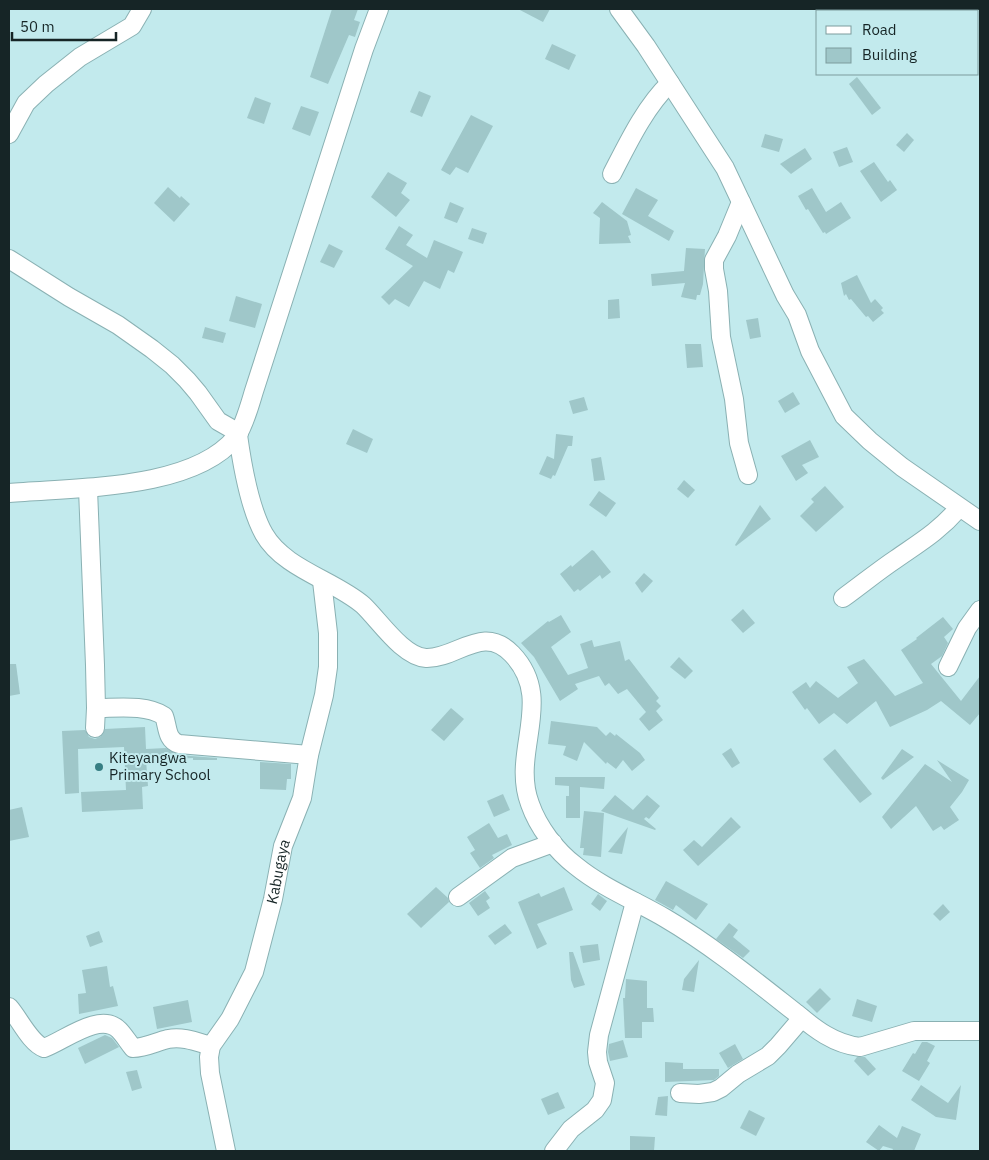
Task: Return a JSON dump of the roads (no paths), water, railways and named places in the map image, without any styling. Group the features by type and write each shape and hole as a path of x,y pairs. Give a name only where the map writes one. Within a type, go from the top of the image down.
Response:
{"street":[{"path":"9,134 26,103 46,84 80,57 132,26 142,9"},
{"path":"9,493 88,489 139,482 177,472 213,456 228,446 238,434 254,391 364,49 379,9"},
{"path":"619,9 725,168 785,295 797,315 810,351 844,416 870,441 902,467 980,521"},
{"path":"612,174 653,104 662,90 670,83"},
{"path":"741,202 727,236 714,260 714,269 718,290 721,337 734,399 739,443 748,475"},
{"path":"9,258 69,297 118,325 152,349 187,380 218,421 238,434 243,464 255,510 264,533 271,544 284,555 322,581 352,597 404,649 415,655 425,658 440,655 484,641 496,642 514,656 523,668 532,690 533,705 524,764 526,792 536,818 553,843 575,866 708,946 819,1031 836,1040 851,1046 860,1047 914,1031 980,1031"},
{"path":"88,489 96,708 95,728"},
{"path":"844,598 933,534 959,508"},
{"name":"Kabugaya","path":"211,1046 230,1019 254,972 273,900 283,846 302,798 309,755 324,695 328,667 328,633 322,581"},
{"path":"948,667 967,628 980,610"},
{"path":"96,708 143,709 161,714 164,716 171,739 179,744 309,755"},
{"path":"458,897 512,858 553,843"},
{"path":"554,1151 571,1129 595,1110 602,1100 605,1082 596,1052 635,902"},
{"path":"9,1007 33,1040 40,1047 44,1048 91,1025 100,1023 109,1024 118,1030 133,1048 140,1048 169,1039 184,1038 211,1046 209,1057 210,1073 226,1151"},
{"path":"680,1093 699,1094 722,1088 738,1074 768,1056 802,1018"}],"place":[{"name":"Kiteyangwa Primary School","path":"99,767"}]}
